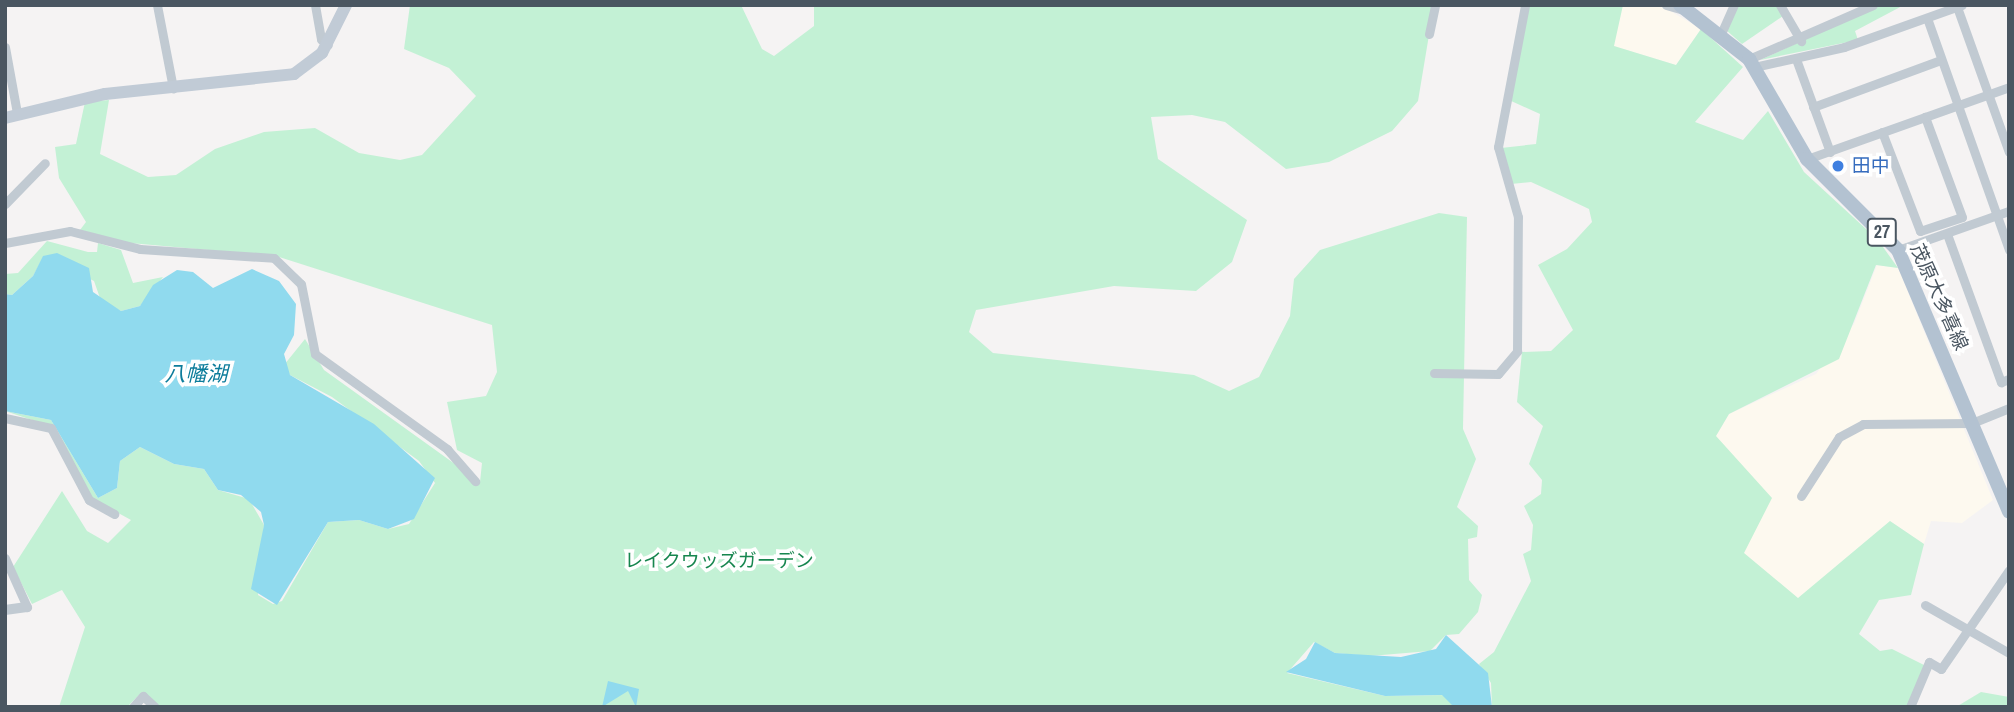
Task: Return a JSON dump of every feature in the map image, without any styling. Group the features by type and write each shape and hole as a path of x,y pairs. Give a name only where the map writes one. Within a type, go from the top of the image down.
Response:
{"main road":[{"path":"11,116 104,94 272,80 294,74 328,45 346,5"},
{"name":"茂原大多喜線","path":"1684,8 1751,63 1807,159 1898,250 2009,510"}],"street":[{"path":"157,5 173,88"},
{"path":"315,5 321,39 328,45"},
{"path":"1429,34 1435,5"},
{"path":"1434,373 1498,374 1517,351 1519,226 1497,146 1525,5"},
{"path":"1666,5 1684,8"},
{"path":"1720,36 1734,5"},
{"path":"1780,5 1801,41"},
{"path":"1751,63 1873,5"},
{"path":"1751,63 1796,59 1960,6 2009,152"},
{"path":"1927,18 2009,250"},
{"path":"5,47 11,116"},
{"path":"1796,59 1830,152"},
{"path":"1813,107 1941,60"},
{"path":"1807,159 2009,88"},
{"path":"1882,132 1920,231 1962,217 1925,117"},
{"path":"5,204 45,163"},
{"path":"1898,250 2009,211"},
{"path":"5,243 70,231 140,248 274,258 302,284 315,354 447,449 475,481"},
{"path":"1947,234 2001,382 2009,380"},
{"path":"1801,496 1839,437 1863,424 1972,423 2009,408"},
{"path":"5,418 51,428 89,500 114,514"},
{"path":"5,558 27,607 5,610"},
{"path":"1910,707 1929,662 1941,669 2009,570"},
{"path":"1925,605 2009,653"},
{"path":"133,707 143,696 155,707"}],"shaded area":[{"path":"1623,5 1660,5 1701,29 1676,65 1613,46"},
{"path":"1877,265 1898,268 1993,500 1962,523 1931,521 1924,544 1890,521 1798,599 1744,553 1716,436 1729,414 1816,374 1854,324"}],"green space":[{"name":"レイクウッズガーデン","path":"410,5 741,5 762,49 774,56 814,26 814,5 1434,5 1418,101 1392,131 1329,162 1286,169 1225,122 1192,115 1151,117 1158,159 1247,220 1232,262 1196,291 1114,286 976,310 969,332 993,353 1194,375 1229,391 1259,377 1290,316 1294,279 1320,250 1439,213 1467,217 1463,429 1476,459 1457,507 1478,526 1477,537 1468,539 1469,580 1482,595 1478,612 1459,634 1446,635 1430,651 1370,656 1335,653 1314,642 1287,673 1385,696 1446,695 1454,707 159,707 142,692 127,707 59,707 85,627 62,590 32,604 13,567 62,491 87,531 108,543 131,520 91,498 53,427 5,411 51,420 98,498 117,488 120,461 140,447 174,464 204,469 218,490 249,499 264,525 258,595 273,604 282,601 328,522 359,520 388,529 409,524 435,483 419,461 332,397 290,375 284,365 305,339 324,370 480,482 482,463 457,450 447,402 486,396 497,372 492,325 276,256 130,243 80,230 86,222 59,178 55,147 76,144 85,102 109,100 100,154 148,177 176,175 215,149 264,132 315,128 359,153 400,160 422,155 476,96 449,68 404,49"},
{"path":"1528,5 1623,5 1614,46 1676,65 1701,29 1743,67 1695,122 1743,140 1768,111 1804,172 1878,240 1898,268 1876,265 1839,359 1729,414 1716,436 1772,498 1744,553 1798,598 1890,521 1924,544 1911,595 1879,600 1859,634 1880,651 1892,649 1930,668 1912,707 1492,707 1491,683 1479,664 1494,652 1531,581 1523,554 1531,550 1533,525 1524,506 1541,494 1542,480 1529,464 1543,426 1517,402 1522,352 1551,351 1573,330 1538,265 1567,249 1592,222 1589,209 1553,192 1531,182 1511,184 1501,148 1536,144 1540,114 1509,100"},
{"path":"1736,5 1778,5 1783,16 1742,44 1726,30"},
{"path":"1881,5 1904,5 1855,31 1858,40 1760,60"},
{"path":"47,241 88,252 97,252 98,243 121,250 133,283 163,277 140,306 121,311 101,301 94,281 44,256 33,276 12,295 5,294 5,274 18,273"},
{"path":"1981,692 2009,697 2009,707 1956,707"}],"water":[{"name":"八幡湖","path":"57,253 89,268 93,292 121,311 140,306 153,285 177,270 193,272 213,288 252,269 279,281 296,304 294,335 284,354 290,375 374,424 435,478 414,519 388,529 359,520 328,522 277,605 251,589 264,525 261,512 241,495 218,490 204,469 174,464 140,447 120,461 117,488 98,498 51,420 5,411 5,294 12,295 33,276 43,256"},
{"path":"1446,635 1488,673 1492,707 1454,707 1442,695 1385,696 1286,672 1306,659 1315,642 1335,653 1401,657 1436,649"},
{"path":"608,681 639,689 636,707 628,691 602,707"}],"place":[{"name":"田中","path":"1838,166"}]}
